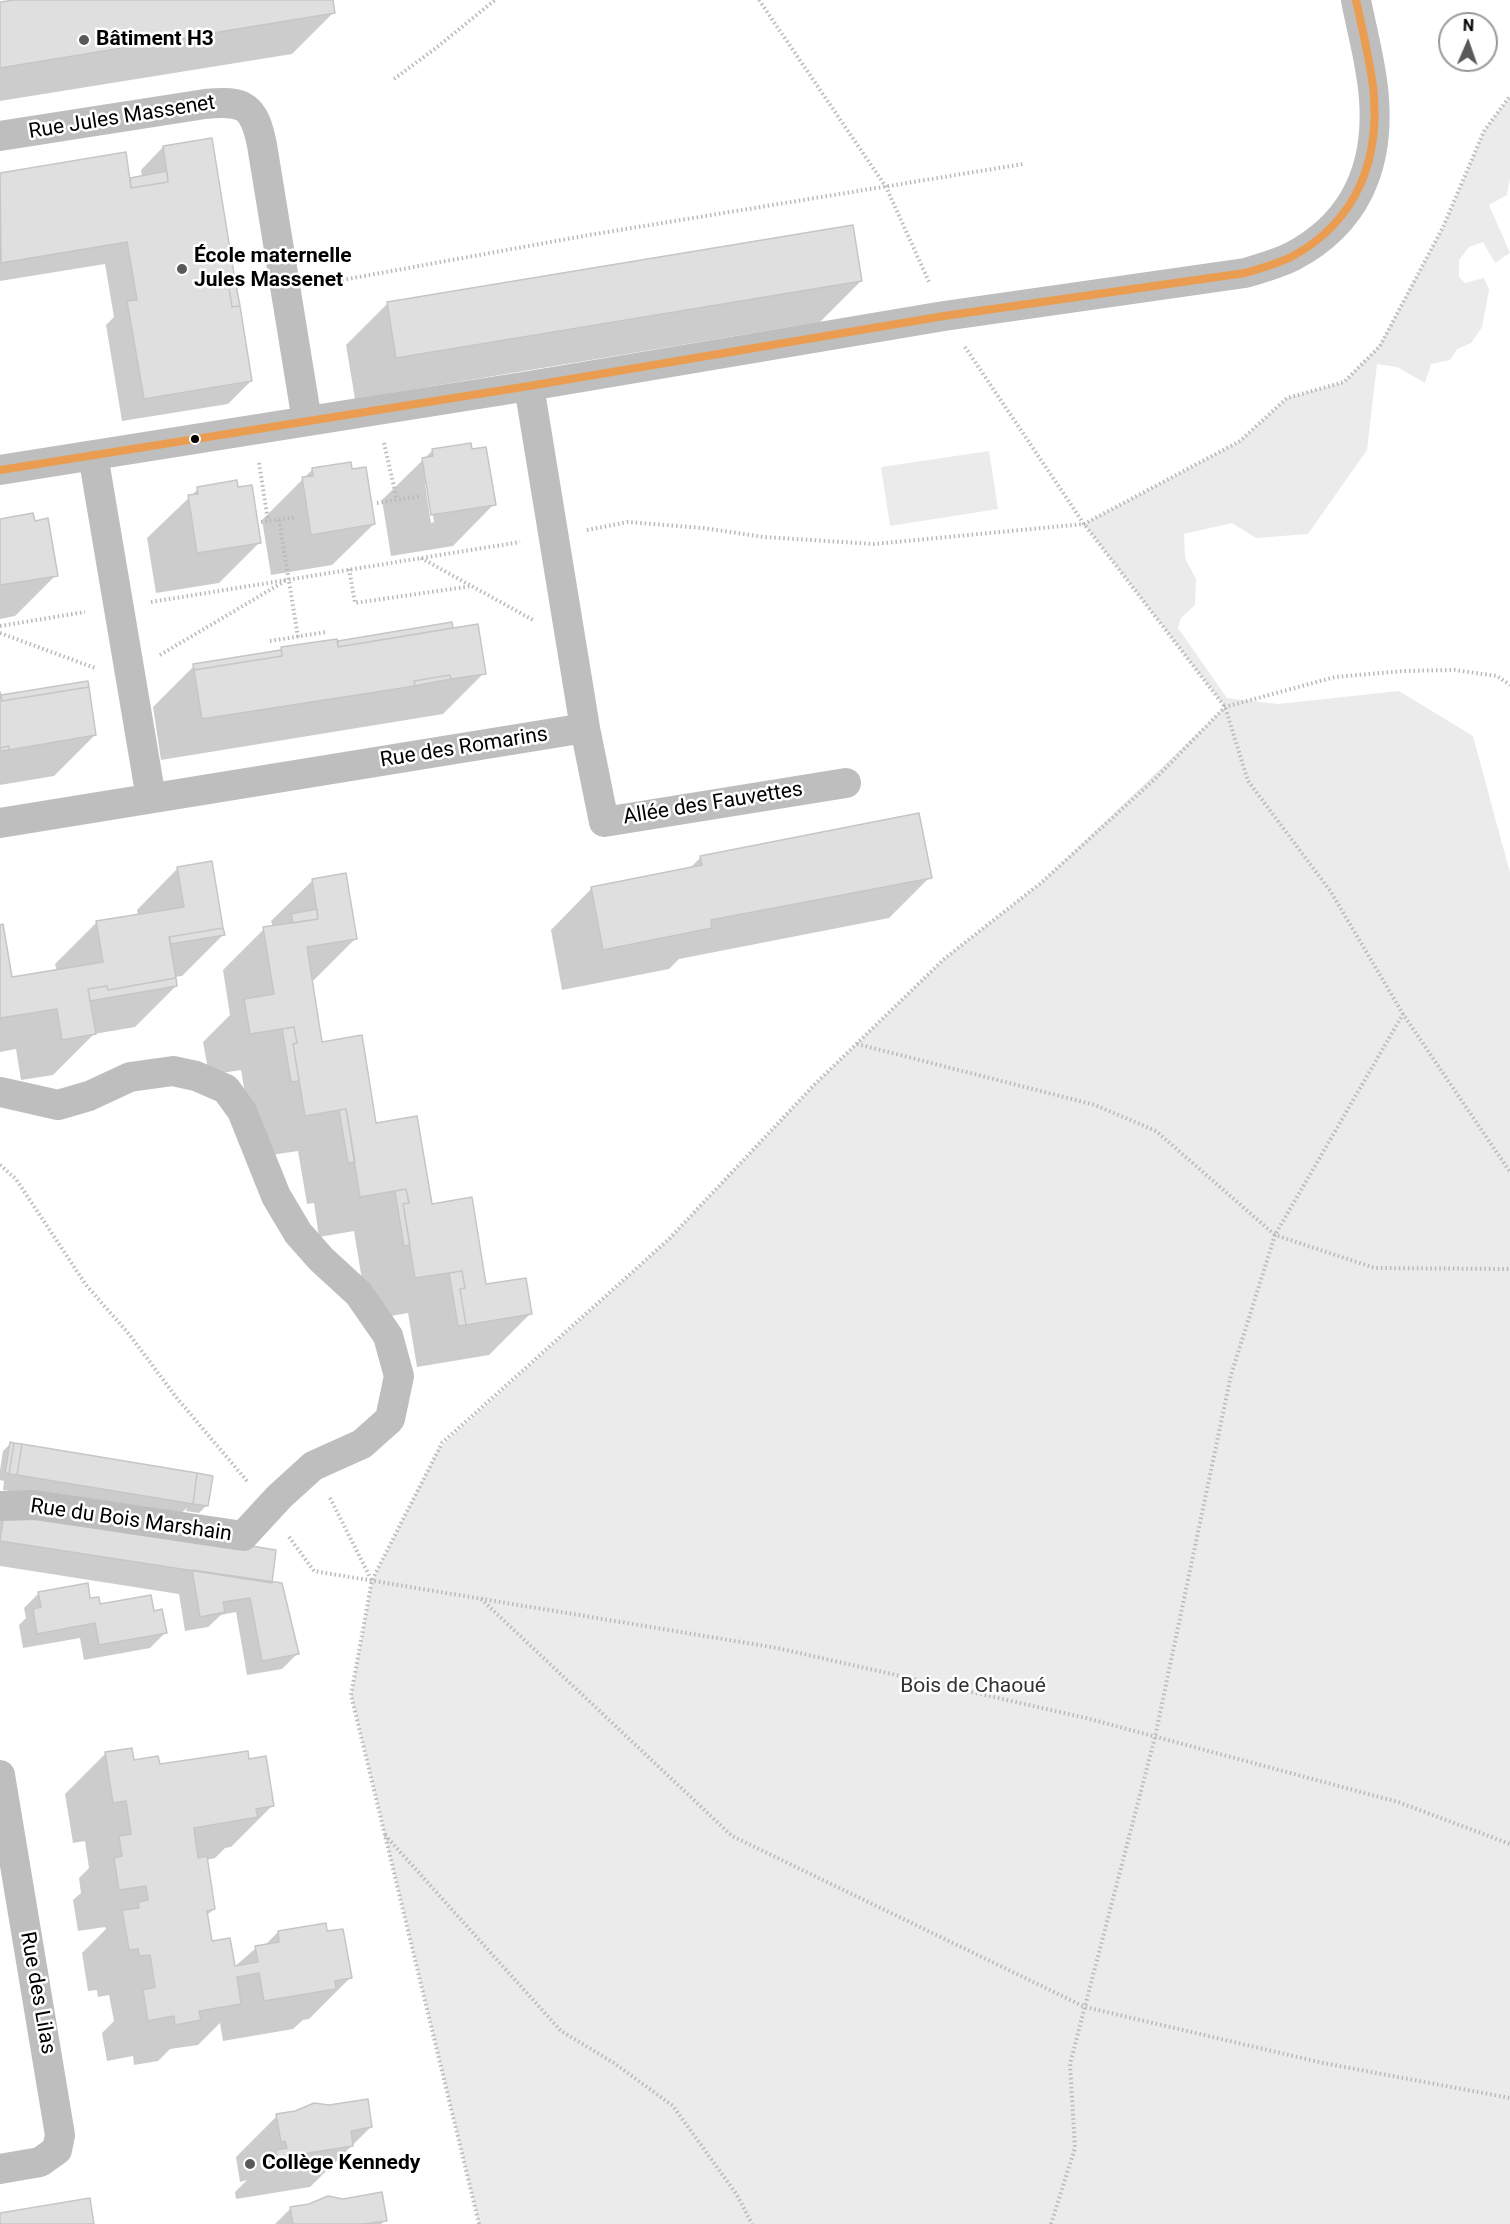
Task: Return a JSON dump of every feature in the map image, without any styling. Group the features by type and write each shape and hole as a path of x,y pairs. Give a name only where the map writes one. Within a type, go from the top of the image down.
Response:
{"street":[{"path":"0,470 529,386 944,316 1245,273 1293,256 1314,242 1334,225 1360,191 1369,169 1375,123 1374,97 1356,0"},
{"name":"Rue Jules Massenet","path":"0,136 205,104 231,102 248,109 258,124 308,421"},
{"path":"529,386 585,728"},
{"path":"93,456 151,798"},
{"name":"Allée des Fauvettes","path":"585,728 604,822 846,783"},
{"name":"Rue des Romarins","path":"0,823 585,728"},
{"name":"Rue du Bois Marshain","path":"0,1092 58,1105 89,1096 130,1077 173,1071 196,1076 226,1089 242,1111 276,1196 298,1233 321,1259 359,1294 388,1336 399,1376 390,1419 362,1444 313,1466 243,1536 35,1505 0,1506"},
{"name":"Rue des Lilas","path":"0,1775 60,2135 57,2150 40,2162 0,2169"}],"path":[{"path":"394,79 495,0"},
{"path":"759,0 886,187 944,316 1084,524 1225,707 1248,781 1331,892 1403,1014 1510,1172"},
{"path":"0,626 628,522 702,528 764,537 874,544 1084,524 1240,441 1287,398 1344,382 1380,346 1443,226 1484,131 1510,96"},
{"path":"286,290 589,235 1023,164"},
{"path":"376,410 397,500"},
{"path":"253,429 268,521"},
{"path":"377,503 420,496"},
{"path":"261,522 297,517"},
{"path":"279,520 298,637"},
{"path":"421,558 571,641"},
{"path":"350,569 355,603 472,586"},
{"path":"0,633 130,677 289,579"},
{"path":"270,641 326,632"},
{"path":"479,2224 351,1695 372,1580 442,1443 669,1239 814,1085 944,959 1042,882 1155,779 1225,707 1335,677 1403,671 1465,672 1497,676 1510,685"},
{"path":"1051,2224 1075,2148 1070,2064 1155,1737 1231,1375 1275,1235 1403,1014"},
{"path":"856,1044 1095,1105 1156,1131 1275,1235 1375,1268 1510,1269"},
{"path":"0,1165 16,1179 86,1285 129,1334 176,1397 260,1496 314,1571 777,1648 1075,1716 1398,1802 1510,1844"},
{"path":"313,1466 372,1580"},
{"path":"481,1598 732,1836 1085,2007 1323,2063 1510,2098"},
{"path":"385,1834 561,2031 614,2062 673,2106 737,2195 752,2224"}],"green space":[{"name":"Bois de Chaoué","path":"1510,96 1510,178 1507,195 1489,205 1510,253 1495,263 1483,242 1469,247 1459,260 1459,277 1465,283 1484,278 1489,290 1482,327 1471,343 1457,349 1450,360 1431,364 1425,383 1397,367 1377,364 1367,450 1308,534 1256,538 1232,523 1184,534 1185,558 1196,579 1195,605 1181,618 1178,628 1227,698 1278,704 1399,691 1473,736 1510,873 1510,2224 479,2224 351,1695 372,1580 439,1448 669,1239 814,1085 944,959 1042,882 1225,707 1084,524 1240,441 1287,398 1344,382 1379,346 1443,227 1484,131"},
{"path":"989,451 998,509 890,526 881,467"}],"building":[{"name":"Bâtiment H3","path":"14,0 333,0 335,13 0,68 0,2"},
{"name":"École maternelle Jules Massenet","path":"212,138 234,274 227,275 232,307 240,306 252,381 144,399 127,301 137,300 127,242 1,263 0,173 126,152 131,188 168,182 163,146"},
{"path":"167,171 168,182 131,188 130,178"},
{"path":"853,225 862,281 396,358 387,302"},
{"path":"234,274 240,306 232,307 227,275"},
{"path":"471,443 472,449 486,447 496,505 431,515 422,458 433,456 432,449"},
{"path":"351,462 352,469 366,467 375,524 311,535 302,477 313,476 312,468"},
{"path":"237,480 238,487 252,485 261,543 197,553 188,495 198,494 197,487"},
{"path":"33,513 35,521 48,518 58,576 0,585 0,519"},
{"path":"452,622 453,628 338,647 338,641"},
{"path":"478,624 486,674 451,679 450,675 414,681 415,686 202,719 194,670 282,656 281,647 337,639 338,647"},
{"path":"281,650 282,656 194,670 193,664"},
{"path":"450,675 451,679 415,686 414,681"},
{"path":"88,681 89,687 2,701 1,695"},
{"path":"89,687 96,735 9,750 9,746 0,748 0,692 2,701"},
{"path":"9,746 9,750 0,751 0,748"},
{"path":"919,813 932,878 711,920 712,928 603,950 591,887 702,865 700,856"},
{"path":"212,861 223,928 169,937 176,978 108,990 107,986 88,989 96,1034 62,1040 57,1009 0,1018 0,925 3,924 12,977 103,962 96,921 184,907 177,867"},
{"path":"346,873 357,939 307,947 322,1042 362,1035 376,1123 417,1116 432,1204 472,1197 486,1284 526,1278 532,1314 466,1325 460,1289 465,1288 462,1271 415,1278 403,1204 409,1203 406,1189 360,1197 346,1109 305,1116 293,1044 297,1043 294,1027 250,1034 244,999 274,994 263,927 318,919 312,879"},
{"path":"317,909 318,919 293,923 291,914"},
{"path":"223,928 225,935 171,944 169,937"},
{"path":"176,978 177,986 90,1001 88,989 107,986 108,990"},
{"path":"294,1027 297,1043 293,1044 299,1081 291,1082 282,1029"},
{"path":"346,1109 355,1162 348,1163 339,1110"},
{"path":"406,1189 409,1203 403,1204 410,1245 404,1246 395,1191"},
{"path":"462,1271 465,1288 460,1289 466,1325 458,1326 449,1273"},
{"path":"10,1442 14,1443 9,1474 5,1473"},
{"path":"14,1443 22,1444 17,1475 9,1474"},
{"path":"22,1444 197,1473 193,1504 17,1475"},
{"path":"197,1473 213,1476 208,1506 193,1504"},
{"path":"5,1506 276,1550 272,1583 0,1541"},
{"path":"192,1570 282,1583 299,1654 262,1661 250,1598 223,1602 225,1612 200,1617"},
{"path":"88,1583 90,1598 99,1597 100,1604 151,1595 154,1611 162,1609 167,1633 99,1645 95,1623 37,1634 33,1609 41,1607 38,1592"},
{"path":"132,1748 134,1760 158,1756 160,1764 248,1751 249,1759 266,1756 274,1806 256,1809 258,1817 194,1828 198,1858 207,1856 215,1909 207,1911 212,1941 230,1938 235,1966 258,1962 255,1946 279,1942 278,1931 326,1923 327,1931 343,1929 352,1978 335,1981 336,1989 264,2001 259,1973 237,1977 241,2004 199,2011 201,2020 175,2025 174,2016 148,2021 143,1990 155,1987 150,1955 139,1956 138,1949 129,1950 122,1910 139,1908 138,1902 148,1900 146,1886 119,1890 114,1858 122,1856 119,1836 131,1834 126,1801 113,1803 105,1752"},
{"path":"368,2099 372,2127 351,2131 353,2146 277,2158 276,2150 287,2148 285,2141 281,2142 276,2114 295,2111 314,2103 329,2105"},
{"path":"382,2192 387,2221 364,2224 293,2224 290,2207 309,2204 328,2196 343,2199"},
{"path":"90,2198 94,2224 0,2224 0,2213"}],"transit line":[{"path":"0,470 529,386 944,316 1245,273 1275,264 1293,256 1334,224 1349,205 1368,162 1375,112 1373,86 1356,0"}],"place":[{"name":"Bâtiment H3","path":"84,40"},
{"name":"École maternelle Jules Massenet","path":"182,269"},
{"name":"Collège Kennedy","path":"250,2164"}]}
